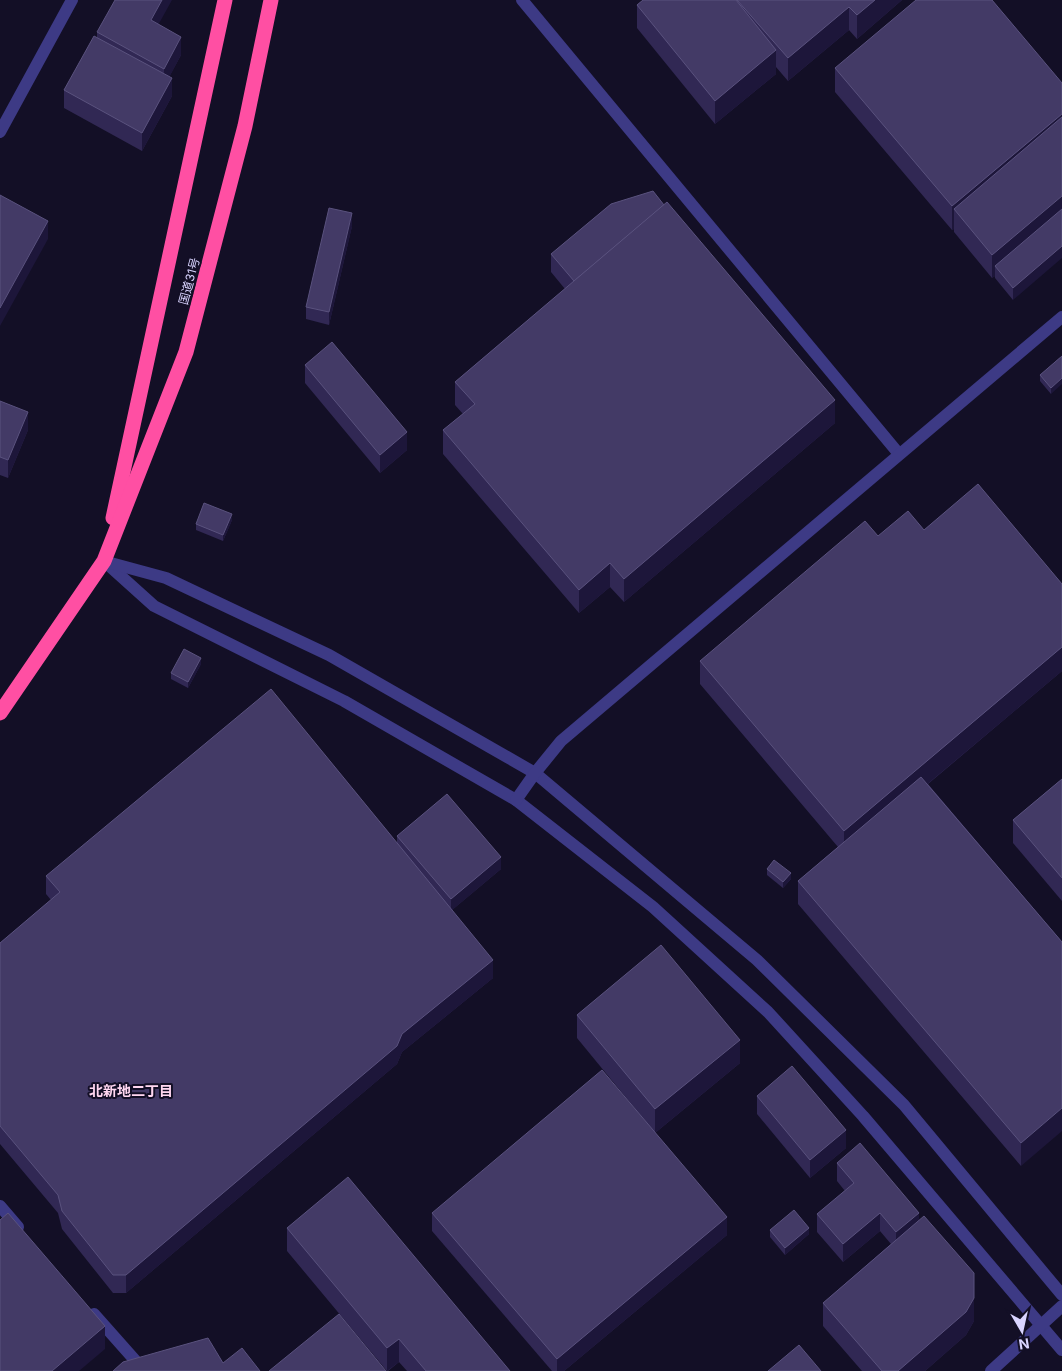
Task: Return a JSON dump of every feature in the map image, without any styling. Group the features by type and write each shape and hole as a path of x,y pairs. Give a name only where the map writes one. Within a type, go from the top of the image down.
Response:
{"highway":[{"name":"国道31号","path":"104,561 225,0"},
{"name":"国道31号","path":"0,713 104,561 186,352 245,126 270,0"}],"street":[{"path":"0,132 72,0"},
{"path":"522,0 899,454"},
{"path":"516,800 561,741 1062,317"},
{"path":"104,561 166,578 329,655 535,773 757,960 904,1105 1062,1295"},
{"path":"104,561 154,606 344,701 516,800 653,907 768,1012 863,1116 1062,1350"},
{"path":"0,1206 23,1233"},
{"path":"991,1371 1062,1306"},
{"path":"89,1308 141,1367"}],"building":[{"path":"115,0 162,0 151,20 181,37 164,69 97,32"},
{"path":"643,0 736,0 776,50 715,101 637,5"},
{"path":"737,0 875,0 857,15 849,7 788,58"},
{"path":"916,0 992,0 1062,83 1062,114 952,206 835,68"},
{"path":"94,36 172,78 142,133 64,90"},
{"path":"1062,117 1062,196 992,255 954,209"},
{"path":"653,191 664,205 574,281 551,254 611,204"},
{"path":"0,195 48,221 0,308"},
{"path":"667,202 835,400 624,579 610,563 579,590 443,430 475,404 455,382"},
{"path":"329,208 352,213 329,312 306,307"},
{"path":"1062,209 1062,246 1013,288 995,266"},
{"path":"332,342 407,432 380,455 305,365"},
{"path":"1062,356 1062,378 1051,388 1040,375"},
{"path":"0,401 28,412 8,460 0,457"},
{"path":"978,484 1062,584 1062,647 844,831 700,661 865,521 878,536 908,511 924,530"},
{"path":"204,503 232,514 223,535 196,524"},
{"path":"184,649 201,658 188,682 171,673"},
{"path":"271,689 493,960 402,1034 397,1046 126,1275 113,1275 62,1211 58,1195 0,1126 0,943 60,892 46,876"},
{"path":"921,777 1062,942 1062,1108 1021,1143 798,881"},
{"path":"1062,779 1062,878 1013,820"},
{"path":"447,794 501,857 451,899 397,836"},
{"path":"774,860 791,873 783,882 767,869"},
{"path":"661,945 740,1040 655,1109 577,1015"},
{"path":"792,1066 846,1130 810,1160 757,1096"},
{"path":"602,1070 727,1217 557,1359 432,1213"},
{"path":"860,1143 919,1213 896,1232 880,1213 843,1244 817,1214 854,1183 837,1163"},
{"path":"348,1177 510,1371 426,1371 399,1339 387,1348 287,1228"},
{"path":"794,1210 809,1228 785,1248 770,1230"},
{"path":"8,1213 105,1326 52,1371 0,1371 0,1220"},
{"path":"924,1216 974,1273 974,1298 966,1312 898,1371 882,1371 823,1303"},
{"path":"339,1314 386,1371 269,1371"},
{"path":"208,1338 223,1363 242,1348 260,1371 113,1371 123,1362"},
{"path":"799,1345 821,1371 768,1371"}],"district":[{"name":"北新地二丁目","path":"131,1090"}]}
